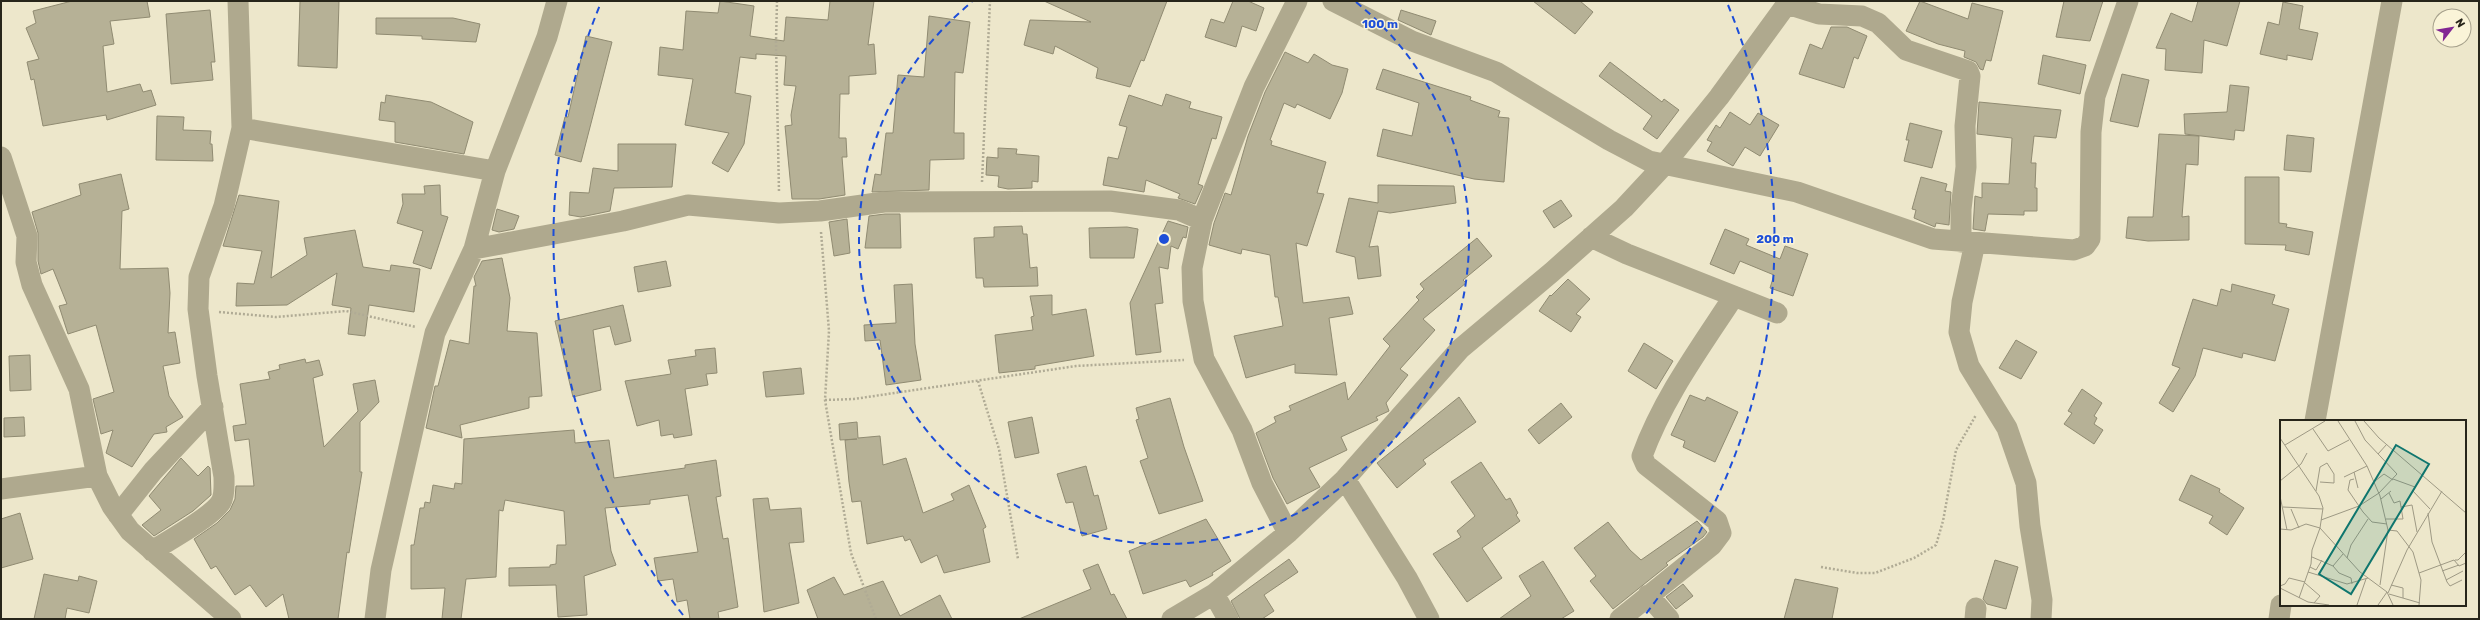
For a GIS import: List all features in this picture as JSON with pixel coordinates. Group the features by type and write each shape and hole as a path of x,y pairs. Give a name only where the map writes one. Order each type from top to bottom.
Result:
{"street":[{"path":"152,551 209,514 221,502 224,477 198,309 199,277 224,206 242,128 238,1"},
{"path":"375,619 381,570 435,334 474,250 496,171 547,37 557,1"},
{"path":"1288,533 1262,482 1242,430 1204,359 1193,301 1192,268 1202,220 1254,87 1297,1"},
{"path":"1333,1 1412,42 1496,72 1609,140 1649,161 1797,192 1933,239 1968,243 2074,250 2085,246 2090,239 2091,132 2095,96 2128,1"},
{"path":"2315,420 2392,1"},
{"path":"1172,619 1214,594 1288,533 1345,479 1460,350 1624,208 1664,165 1719,98 1788,2 1819,14 1862,16 1878,23 1906,50 1968,71 1970,76 1965,126 1966,167 1961,209 1968,243 1959,332 1969,366 2007,428 2026,483 2030,526 2042,600 2041,619"},
{"path":"242,128 496,171"},
{"path":"1,157 27,236 26,262 32,285 78,388 97,476 118,516 130,531 231,619"},
{"path":"474,250 623,221 688,205 779,213 820,211 884,202 1117,202 1179,210 1202,220"},
{"path":"1591,237 1627,254 1777,313"},
{"path":"1620,619 1712,545 1721,533 1717,521 1646,466 1642,456 1653,426 1674,389 1734,296"},
{"path":"118,516 153,471 213,407"},
{"path":"1,489 97,476"},
{"path":"1345,479 1407,578 1429,619"},
{"path":"1214,594 1228,619"},
{"path":"1648,596 1669,619"},
{"path":"2279,619 2281,606"}],"path":[{"path":"778,1 776,42 779,213"},
{"path":"982,202 984,112 990,1"},
{"path":"820,211 829,331 825,400 851,553 876,619"},
{"path":"198,309 276,317 346,311 396,321 435,334"},
{"path":"825,400 854,399 1076,366 1204,359"},
{"path":"978,381 999,448 1018,559"},
{"path":"1820,567 1857,574 1875,573 1914,558 1936,545 1943,521 1956,450 1973,419 1990,400"}],"building":[{"path":"72,1 147,1 150,17 110,21 114,44 103,46 107,92 140,84 143,92 151,90 156,105 107,120 106,115 43,126 34,79 31,80 27,62 39,59 26,28 36,23 33,11"},
{"path":"300,1 339,1 337,68 298,66"},
{"path":"720,1 754,6 750,36 784,41 786,17 828,20 830,1 874,1 868,45 874,44 876,74 849,76 849,94 840,94 839,138 846,138 847,157 842,157 845,195 819,199 792,199 785,126 792,125 791,115 796,86 784,85 786,56 756,54 756,59 740,57 735,93 751,96 744,144 728,172 712,163 729,133 685,125 693,79 658,75 660,47 683,50 686,11 718,13"},
{"path":"1044,1 1167,1 1144,61 1141,60 1130,87 1096,78 1098,68 1055,46 1053,54 1024,45 1030,20 1091,22"},
{"path":"1233,1 1248,1 1264,8 1256,31 1242,26 1236,47 1205,37 1211,19 1224,23"},
{"path":"1533,1 1580,1 1593,12 1575,34"},
{"path":"1920,1 1968,19 1972,3 2003,11 1991,61 1986,60 1983,70 1980,69 1976,62 1964,57 1965,51 1938,44 1906,31"},
{"path":"2064,1 2103,1 2090,41 2056,37"},
{"path":"2198,1 2240,1 2227,46 2204,40 2202,73 2165,70 2166,49 2156,48 2171,13 2192,22"},
{"path":"2283,2 2303,6 2299,29 2318,33 2312,60 2287,55 2287,60 2260,54 2268,22 2279,25"},
{"path":"210,10 215,62 211,62 213,80 171,84 166,14"},
{"path":"1401,10 1436,21 1431,35 1398,20"},
{"path":"929,16 970,22 963,73 955,72 954,133 964,133 964,159 930,160 929,190 872,192 875,174 881,175 886,133 893,133 898,75 924,77"},
{"path":"376,18 453,18 480,24 476,42 422,39 422,36 376,34"},
{"path":"1831,27 1847,27 1867,36 1858,59 1854,57 1844,88 1799,74 1810,44 1822,49"},
{"path":"586,36 612,42 581,162 555,155 565,117 568,117"},
{"path":"1285,52 1308,63 1314,54 1332,65 1348,69 1342,93 1330,119 1297,104 1295,108 1284,103 1270,140 1272,141 1271,145 1326,162 1317,193 1324,194 1307,246 1296,243 1303,303 1349,297 1353,314 1329,318 1337,375 1295,373 1295,364 1246,378 1234,336 1283,326 1278,297 1275,297 1270,255 1242,249 1241,254 1209,245 1214,223 1225,193 1231,195 1248,136 1265,92"},
{"path":"2043,55 2086,65 2080,94 2038,84"},
{"path":"1610,62 1662,102 1664,99 1679,110 1657,139 1643,129 1652,116 1599,76"},
{"path":"1383,69 1471,97 1470,100 1500,111 1498,117 1509,118 1504,182 1474,179 1377,156 1383,129 1412,136 1419,103 1376,89"},
{"path":"2122,74 2149,80 2138,127 2110,121"},
{"path":"2230,85 2249,87 2244,131 2235,130 2234,140 2185,134 2184,114 2227,112"},
{"path":"1166,94 1191,102 1189,108 1222,117 1216,139 1212,138 1198,184 1203,186 1195,204 1178,198 1180,194 1146,180 1144,192 1103,185 1108,157 1118,159 1127,127 1119,125 1129,95 1162,106"},
{"path":"386,95 431,102 473,122 464,154 395,142 395,122 379,120 381,102 385,103"},
{"path":"1979,102 2061,110 2056,138 2034,136 2031,163 2036,163 2035,188 2037,188 2037,211 2024,211 2024,215 1988,214 1985,231 1973,229 1975,196 1982,198 1982,183 2009,184 2012,138 1977,134"},
{"path":"1730,112 1750,125 1758,113 1779,125 1760,156 1745,147 1733,166 1707,151 1712,142 1707,140 1716,125 1720,128"},
{"path":"157,116 184,117 183,130 211,131 210,144 212,144 213,161 156,160"},
{"path":"1910,123 1942,131 1932,168 1904,161 1909,140 1906,140"},
{"path":"2159,134 2199,136 2198,165 2186,164 2182,217 2189,216 2189,240 2148,241 2126,238 2128,217 2153,217"},
{"path":"2287,135 2314,138 2311,172 2284,170"},
{"path":"618,144 676,144 672,187 614,188 610,211 581,217 569,215 570,192 589,193 593,168 618,171"},
{"path":"998,148 1017,149 1016,154 1039,156 1038,182 1032,181 1032,188 1008,189 998,187 999,176 986,175 987,157 998,158"},
{"path":"121,174 129,209 122,211 120,269 168,268 170,293 168,333 175,332 180,363 163,366 169,396 183,417 166,427 167,432 154,434 132,467 106,453 113,430 101,434 93,399 114,392 96,325 68,334 59,306 67,304 53,269 41,274 38,261 38,233 32,212 81,195 79,184"},
{"path":"1921,177 1947,184 1945,191 1951,192 1949,225 1936,223 1935,227 1914,218 1916,210 1912,209"},
{"path":"2245,177 2279,177 2279,223 2287,224 2286,227 2313,232 2309,255 2285,250 2286,245 2245,244"},
{"path":"440,185 441,215 448,217 431,269 413,263 423,231 397,223 403,204 402,194 425,194 424,186"},
{"path":"1378,185 1454,186 1456,203 1390,213 1378,211 1369,247 1378,246 1381,276 1358,279 1355,257 1336,252 1349,198 1378,203"},
{"path":"239,195 279,201 271,278 307,255 304,238 355,230 363,267 390,271 391,265 420,269 414,312 369,305 365,336 348,334 351,308 332,305 337,273 287,305 236,306 237,283 254,284 262,251 223,246"},
{"path":"1561,200 1572,216 1554,228 1543,211"},
{"path":"497,209 519,216 514,229 499,232 492,230"},
{"path":"900,214 901,248 865,248 869,216"},
{"path":"847,219 850,253 834,256 829,222"},
{"path":"1168,221 1188,227 1186,238 1183,237 1178,249 1171,246 1168,269 1159,267 1163,303 1155,304 1161,352 1136,355 1130,303"},
{"path":"1022,226 1023,234 1027,234 1030,268 1037,267 1038,286 984,287 983,278 976,278 974,238 994,237 994,227"},
{"path":"1127,227 1138,229 1134,258 1090,258 1089,228"},
{"path":"1725,229 1749,239 1746,245 1780,259 1785,246 1808,254 1793,296 1770,288 1774,275 1740,261 1734,274 1710,264"},
{"path":"1477,238 1492,256 1463,280 1466,283 1423,319 1435,330 1400,369 1408,375 1386,403 1389,411 1376,417 1378,420 1341,437 1347,450 1309,468 1320,487 1287,504 1273,478 1256,433 1276,422 1274,417 1291,410 1289,406 1345,382 1348,400 1390,346 1383,339 1419,300 1416,297 1424,289 1420,284"},
{"path":"502,258 510,298 507,331 537,333 542,396 529,397 529,408 460,425 462,438 426,428 435,386 438,386 450,340 469,344 474,286 476,286 474,277 482,261"},
{"path":"666,261 671,286 638,292 634,267"},
{"path":"1568,279 1590,299 1576,314 1581,317 1571,332 1539,311 1550,295 1551,296"},
{"path":"912,284 915,344 921,380 886,385 880,340 865,341 864,325 896,323 894,285"},
{"path":"2232,284 2275,295 2272,304 2289,309 2275,361 2243,353 2242,358 2203,348 2195,376 2173,412 2159,403 2180,368 2172,365 2193,299 2217,306 2221,289 2231,292"},
{"path":"1052,295 1052,315 1086,309 1094,356 1035,366 1035,369 999,373 995,335 1033,330 1031,317 1034,316 1030,296"},
{"path":"623,305 631,341 615,345 610,326 593,330 601,390 573,397 555,321"},
{"path":"2016,340 2037,352 2021,379 1999,368"},
{"path":"1644,343 1673,361 1656,389 1628,371"},
{"path":"715,348 717,373 706,374 708,385 685,389 692,435 674,438 673,434 661,436 659,420 637,426 625,381 671,374 668,360 696,356 695,350"},
{"path":"30,355 31,390 10,391 9,356"},
{"path":"305,359 306,363 319,360 323,375 313,378 324,447 358,411 353,384 375,380 379,402 360,422 360,472 362,472 349,553 347,552 338,619 289,619 283,594 266,607 250,585 235,595 216,566 211,569 194,539 217,523 230,510 235,499 236,486 254,486 249,439 235,441 233,426 246,424 240,384 270,379 268,372 280,369 279,365"},
{"path":"801,368 804,394 766,397 763,372"},
{"path":"2082,389 2102,403 2094,416 2097,418 2094,424 2103,430 2094,444 2064,424 2072,413 2068,411"},
{"path":"1690,395 1705,401 1707,397 1738,412 1715,462 1683,447 1685,441 1671,435"},
{"path":"1459,397 1476,422 1423,460 1426,464 1397,488 1377,463"},
{"path":"1170,398 1184,447 1203,501 1159,514 1140,461 1148,458 1136,420 1139,419 1136,408"},
{"path":"1561,403 1572,417 1539,444 1528,430"},
{"path":"24,417 25,436 4,437 4,418"},
{"path":"1032,417 1039,453 1015,458 1008,422"},
{"path":"857,422 858,438 880,436 883,465 906,458 923,513 954,500 951,494 969,485 986,527 983,529 990,562 944,573 937,555 921,563 910,539 905,541 903,536 867,544 861,501 852,502 845,440 857,439 840,440 839,424"},
{"path":"574,430 575,443 609,440 614,478 685,468 685,465 716,460 721,496 716,497 723,539 728,538 738,607 718,612 719,619 690,619 687,600 677,602 673,579 658,581 654,558 698,552 688,495 650,500 650,504 605,508 611,551 616,565 584,576 587,615 558,617 556,585 509,586 509,568 550,567 550,565 556,564 557,545 566,545 564,511 505,500 503,511 499,510 496,577 466,579 461,619 442,619 445,588 411,589 411,545 414,545 420,508 424,508 425,502 430,503 433,485 454,489 455,483 462,484 464,439"},
{"path":"181,458 198,476 208,466 210,468 211,495 193,511 154,536 142,525 161,510 149,496"},
{"path":"1481,462 1506,500 1510,498 1518,513 1516,515 1520,521 1482,548 1502,578 1467,602 1433,554 1461,537 1457,531 1475,516 1451,482"},
{"path":"1086,466 1094,496 1098,495 1107,529 1082,536 1073,502 1066,503 1057,474"},
{"path":"2191,475 2220,489 2219,492 2244,508 2227,535 2209,523 2213,516 2179,500"},
{"path":"768,498 770,510 801,508 804,542 789,543 799,603 764,612 753,499"},
{"path":"20,513 33,559 1,568 1,519"},
{"path":"1206,519 1231,561 1212,573 1213,575 1190,587 1186,580 1143,594 1129,551"},
{"path":"1697,521 1707,532 1703,537 1666,563 1668,565 1613,609 1590,581 1596,576 1574,548 1608,522 1630,550 1641,560"},
{"path":"1289,559 1298,572 1264,595 1274,611 1262,619 1240,619 1231,601"},
{"path":"1995,560 2018,567 2006,609 1987,604 1983,599"},
{"path":"1543,561 1574,611 1561,619 1499,619 1531,596 1519,576"},
{"path":"1098,564 1111,595 1114,594 1127,619 1019,619 1091,589 1083,570"},
{"path":"44,574 78,581 79,576 97,581 89,613 67,608 65,619 34,619"},
{"path":"834,577 844,595 883,581 900,616 940,595 952,619 818,619 807,590"},
{"path":"1795,579 1838,588 1832,619 1784,619"},
{"path":"1683,584 1693,596 1676,609 1666,597"}]}
